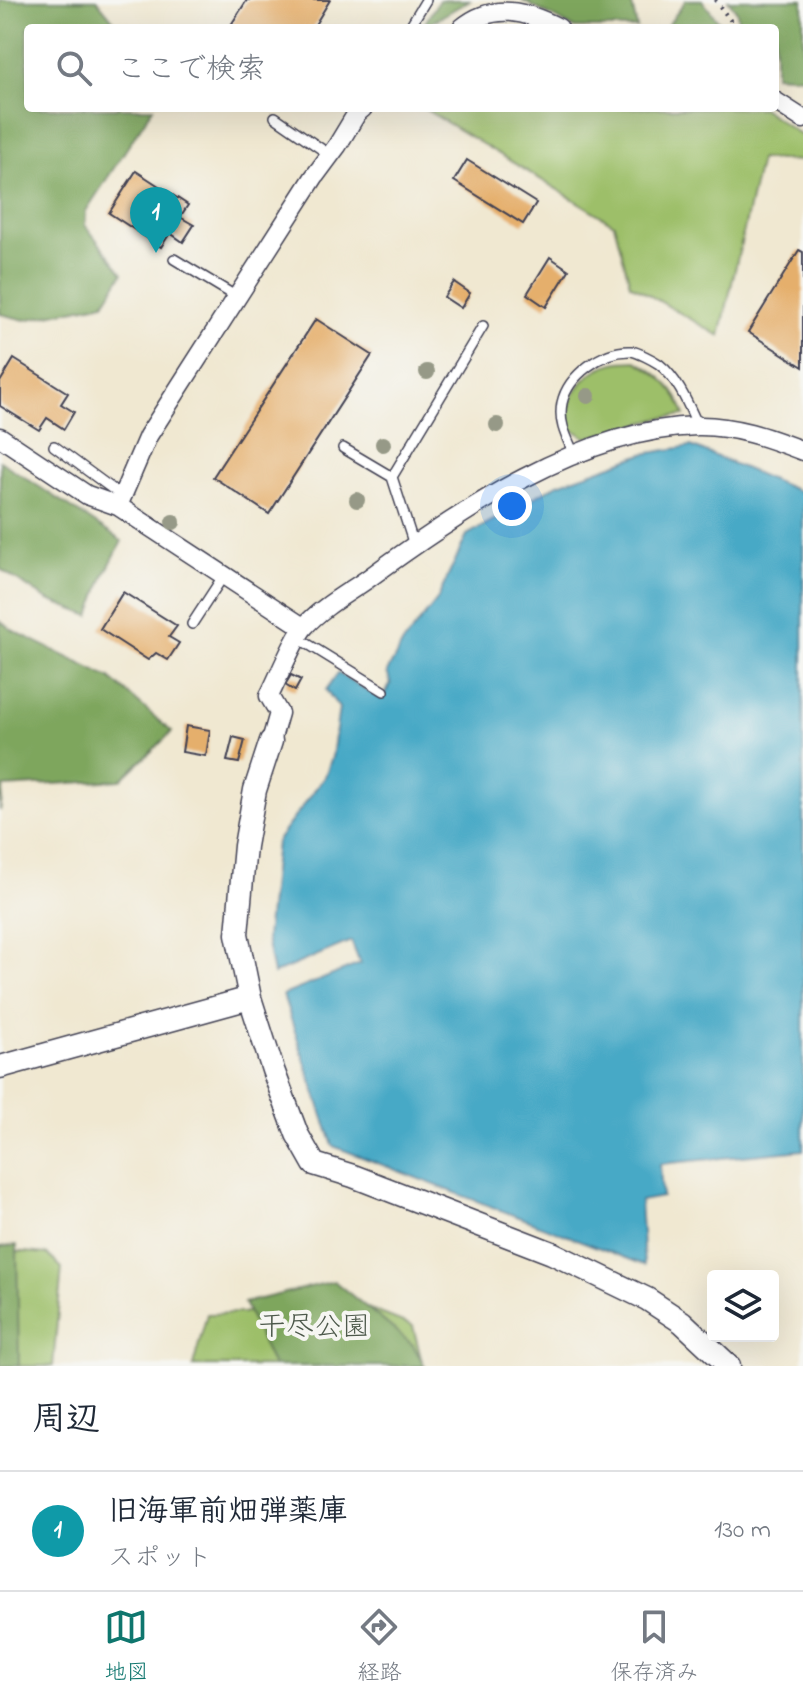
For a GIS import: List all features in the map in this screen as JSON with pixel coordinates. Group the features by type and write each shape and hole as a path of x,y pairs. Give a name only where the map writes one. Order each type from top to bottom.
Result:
{"street":[{"path":"467,24 505,10 536,15 552,24"},
{"path":"779,104 803,119"},
{"path":"120,501 148,436 359,112"},
{"path":"729,1366 682,1322 647,1299 552,1253 353,1176 314,1164 297,1134 250,998 237,934 245,846 255,790 279,713 269,696 301,632 414,545 491,495 575,456 634,435 698,426 756,434 800,445"},
{"path":"0,437 87,495 120,501 301,632"},
{"path":"0,1067 250,998"}],"lane":[{"path":"411,24 426,0"},
{"path":"275,117 330,155"},
{"path":"174,259 237,297"},
{"path":"392,477 483,326"},
{"path":"575,456 561,424 562,401 576,376 606,356 633,351 659,364 681,390 698,426"},
{"path":"54,446 120,501"},
{"path":"343,448 392,477 414,545"},
{"path":"192,624 224,575"},
{"path":"301,632 384,691"}],"path":[{"path":"715,0 730,24"}],"green space":[{"path":"0,0 97,0 117,24 24,24 24,112 150,112 86,211 85,225 123,273 104,303 25,320 0,314"},
{"path":"439,0 470,0 429,24 424,24"},
{"path":"521,0 631,0 636,24 566,24"},
{"path":"686,0 702,0 720,23 720,24 669,24"},
{"path":"728,0 803,0 803,77 779,75 779,24 738,24 737,12"},
{"path":"430,112 768,112 803,137 803,161 760,159 720,336 630,284 614,224"},
{"path":"636,361 653,371 666,384 685,415 661,418 587,438 570,428 569,408 584,380 611,364"},
{"path":"0,461 122,541 104,576 90,616 48,600 0,569"},
{"path":"0,621 12,630 110,678 172,732 121,780 4,787 0,811"},
{"path":"17,1245 19,1366 0,1366 0,1247"},
{"path":"0,1250 47,1254 62,1268 53,1366 0,1366"},
{"name":"干尽公園","path":"334,1281 413,1345 425,1366 273,1366 244,1303"},
{"name":"干尽公園","path":"314,1287 413,1326 423,1366 193,1366 207,1314 243,1313"}],"water":[{"path":"691,446 803,493 803,1150 660,1164 662,1197 640,1201 644,1265 333,1146 283,995 360,964 351,941 273,974 266,938 276,842 325,776 332,757 339,708 326,690 338,673 381,699 391,684 387,672 403,643 437,600 467,535 558,484 643,454"}],"building":[{"path":"247,0 330,0 315,24 232,24"},
{"path":"467,160 536,203 523,224 454,181"},
{"path":"136,171 188,205 180,217 194,225 183,242 170,233 161,247 109,213"},
{"path":"799,250 803,252 803,367 748,332"},
{"path":"550,257 569,270 546,307 527,294"},
{"path":"454,282 470,293 461,308 444,297"},
{"path":"316,319 372,355 269,514 213,477"},
{"path":"14,359 68,393 61,404 74,412 64,429 47,418 39,430 0,406 0,382"},
{"path":"123,592 177,626 169,637 179,643 168,660 156,653 148,660 100,629"},
{"path":"291,675 301,680 295,691 285,685"},
{"path":"186,726 210,730 206,756 182,752"},
{"path":"233,737 245,740 239,763 227,761"}],"place":[{"name":"旧海軍前畑弾薬庫","path":"156,253"}]}
